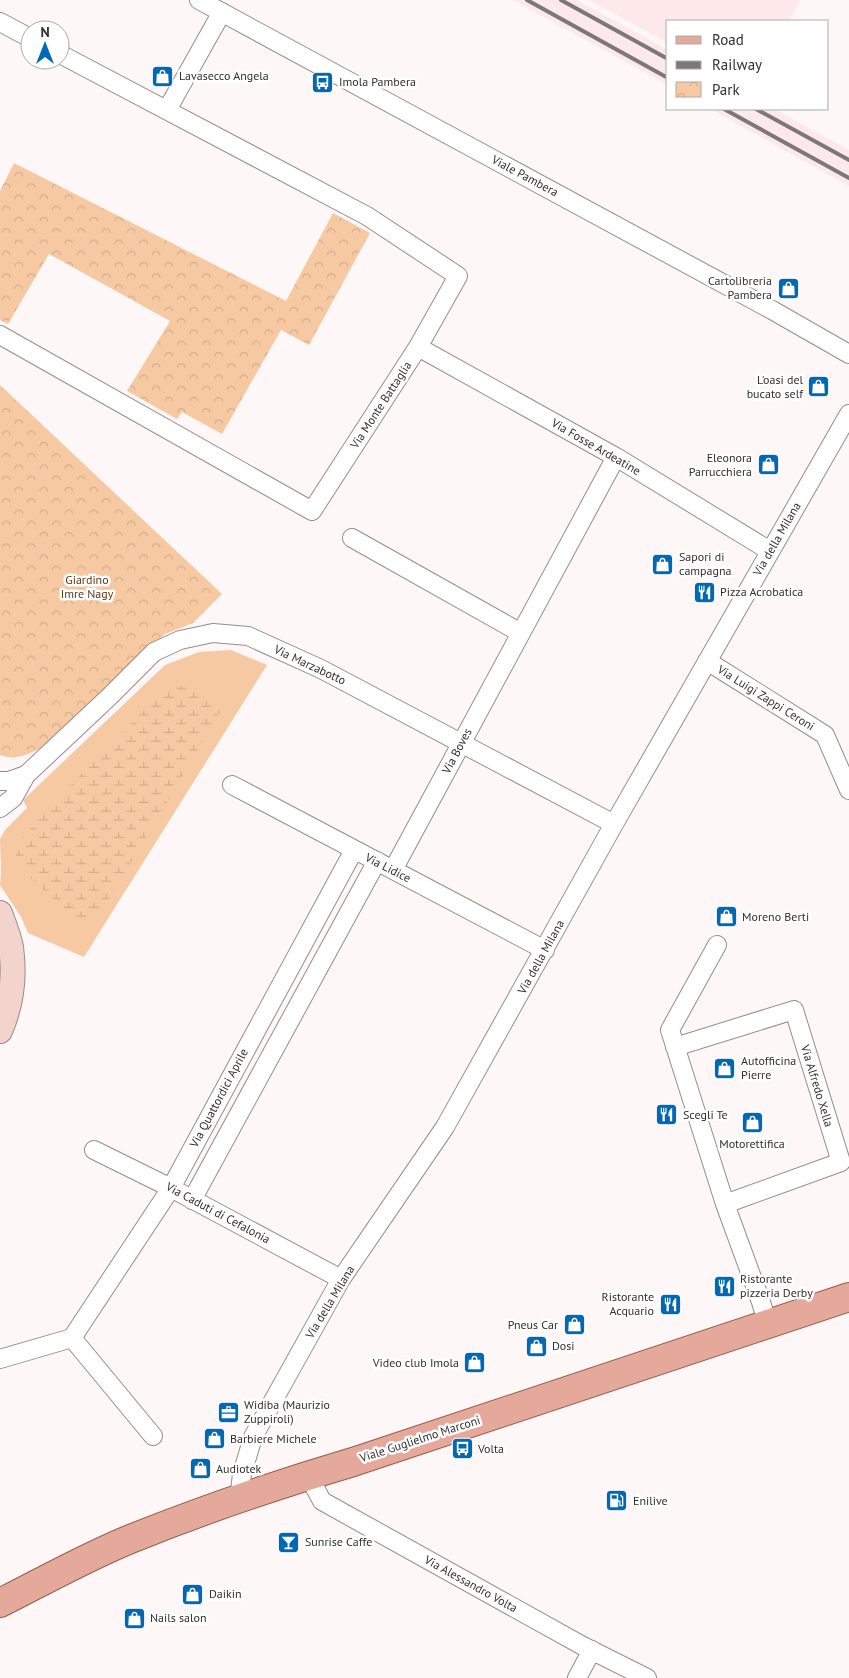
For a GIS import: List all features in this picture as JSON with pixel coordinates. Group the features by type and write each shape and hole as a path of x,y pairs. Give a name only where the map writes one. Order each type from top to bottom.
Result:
{"main road":[{"name":"Viale Guglielmo Marconi","path":"0,1604 132,1538 239,1499 849,1297"}],"street":[{"name":"Viale Pambera","path":"199,0 772,310 849,354"},
{"path":"167,110 222,12"},
{"path":"0,22 20,33"},
{"name":"Via Monte Battaglia","path":"0,335 312,511 418,347 458,276 367,216 70,59"},
{"name":"Via Fosse Ardeatine","path":"418,347 616,457 770,551"},
{"name":"Via della Milana","path":"239,1499 242,1474 253,1437 341,1279 445,1127 614,824 849,414"},
{"name":"Via Boves","path":"393,870 616,457"},
{"path":"352,538 521,633"},
{"name":"Via Marzabotto","path":"0,808 13,798 26,775 109,698 154,652 180,640 213,633 248,636 329,673 395,706 461,744 614,824"},
{"name":"Via Luigi Zappi Ceroni","path":"707,661 825,735 849,790"},
{"name":"Via Marzabotto","path":"0,781 9,781 26,775"},
{"name":"Via Lidice","path":"232,785 545,950"},
{"name":"Via Quattordici Aprile","path":"72,1338 171,1188 354,850"},
{"name":"Via Quattordici Aprile","path":"192,1200 377,861"},
{"path":"0,913 11,946 13,980 8,1011 0,1031"},
{"path":"717,945 670,1030 725,1204 768,1325"},
{"name":"Via Alfredo Xella","path":"675,1047 794,1010 841,1162 725,1204"},
{"name":"Via Caduti di Cefalonia","path":"94,1150 171,1188 341,1279"},
{"path":"0,1360 72,1338 153,1436"},
{"name":"Via Alessandro Volta","path":"308,1475 322,1501 592,1650 647,1678"},
{"path":"577,1678 592,1650"}],"shaded area":[{"path":"513,0 577,0 666,49 666,84"},
{"path":"589,0 801,0 789,20 666,20 666,42"},
{"path":"713,110 776,110 849,150 849,186"}],"green space":[{"path":"14,163 286,301 333,213 370,233 309,345 281,330 222,434 182,412 177,419 127,391 170,321 49,254 8,324 0,320 0,191"},
{"name":"Giardino Imre Nagy","path":"0,385 222,594 193,623 165,634 47,745 18,757 0,755"},
{"path":"231,650 267,665 84,957 28,933 21,917 0,885 0,839 5,830 27,808 23,800 165,665 199,652"},
{"path":"183,686 203,693 223,707 97,920 72,917 15,863 17,845 46,810 166,688"}],"railway":[{"path":"527,0 666,77"},
{"path":"561,0 666,58"},
{"path":"726,110 849,178"},
{"path":"758,110 849,160"}],"place":[{"name":"Lavasecco Angela","path":"163,76"},
{"name":"Imola Pambera","path":"323,82"},
{"name":"Cartolibreria Pambera","path":"788,288"},
{"name":"L'oasi del bucato self","path":"819,387"},
{"name":"Eleonora Parrucchiera","path":"768,465"},
{"name":"Sapori di campagna","path":"663,564"},
{"name":"Pizza Acrobatica","path":"704,592"},
{"name":"Moreno Berti","path":"726,917"},
{"name":"Autofficina Pierre","path":"725,1068"},
{"name":"Scegli Te","path":"667,1115"},
{"name":"Motorettifica","path":"752,1123"},
{"name":"Ristorante pizzeria Derby","path":"724,1286"},
{"name":"Ristorante Acquario","path":"670,1304"},
{"name":"Pneus Car","path":"574,1325"},
{"name":"Dosi","path":"536,1346"},
{"name":"Video club Imola","path":"475,1363"},
{"name":"Widiba (Maurizio Zuppiroli)","path":"228,1412"},
{"name":"Barbiere Michele","path":"214,1439"},
{"name":"Volta","path":"462,1449"},
{"name":"Audiotek","path":"200,1469"},
{"name":"Enilive","path":"617,1501"},
{"name":"Sunrise Caffe","path":"289,1542"},
{"name":"Daikin","path":"193,1594"},
{"name":"Nails salon","path":"134,1618"}]}
